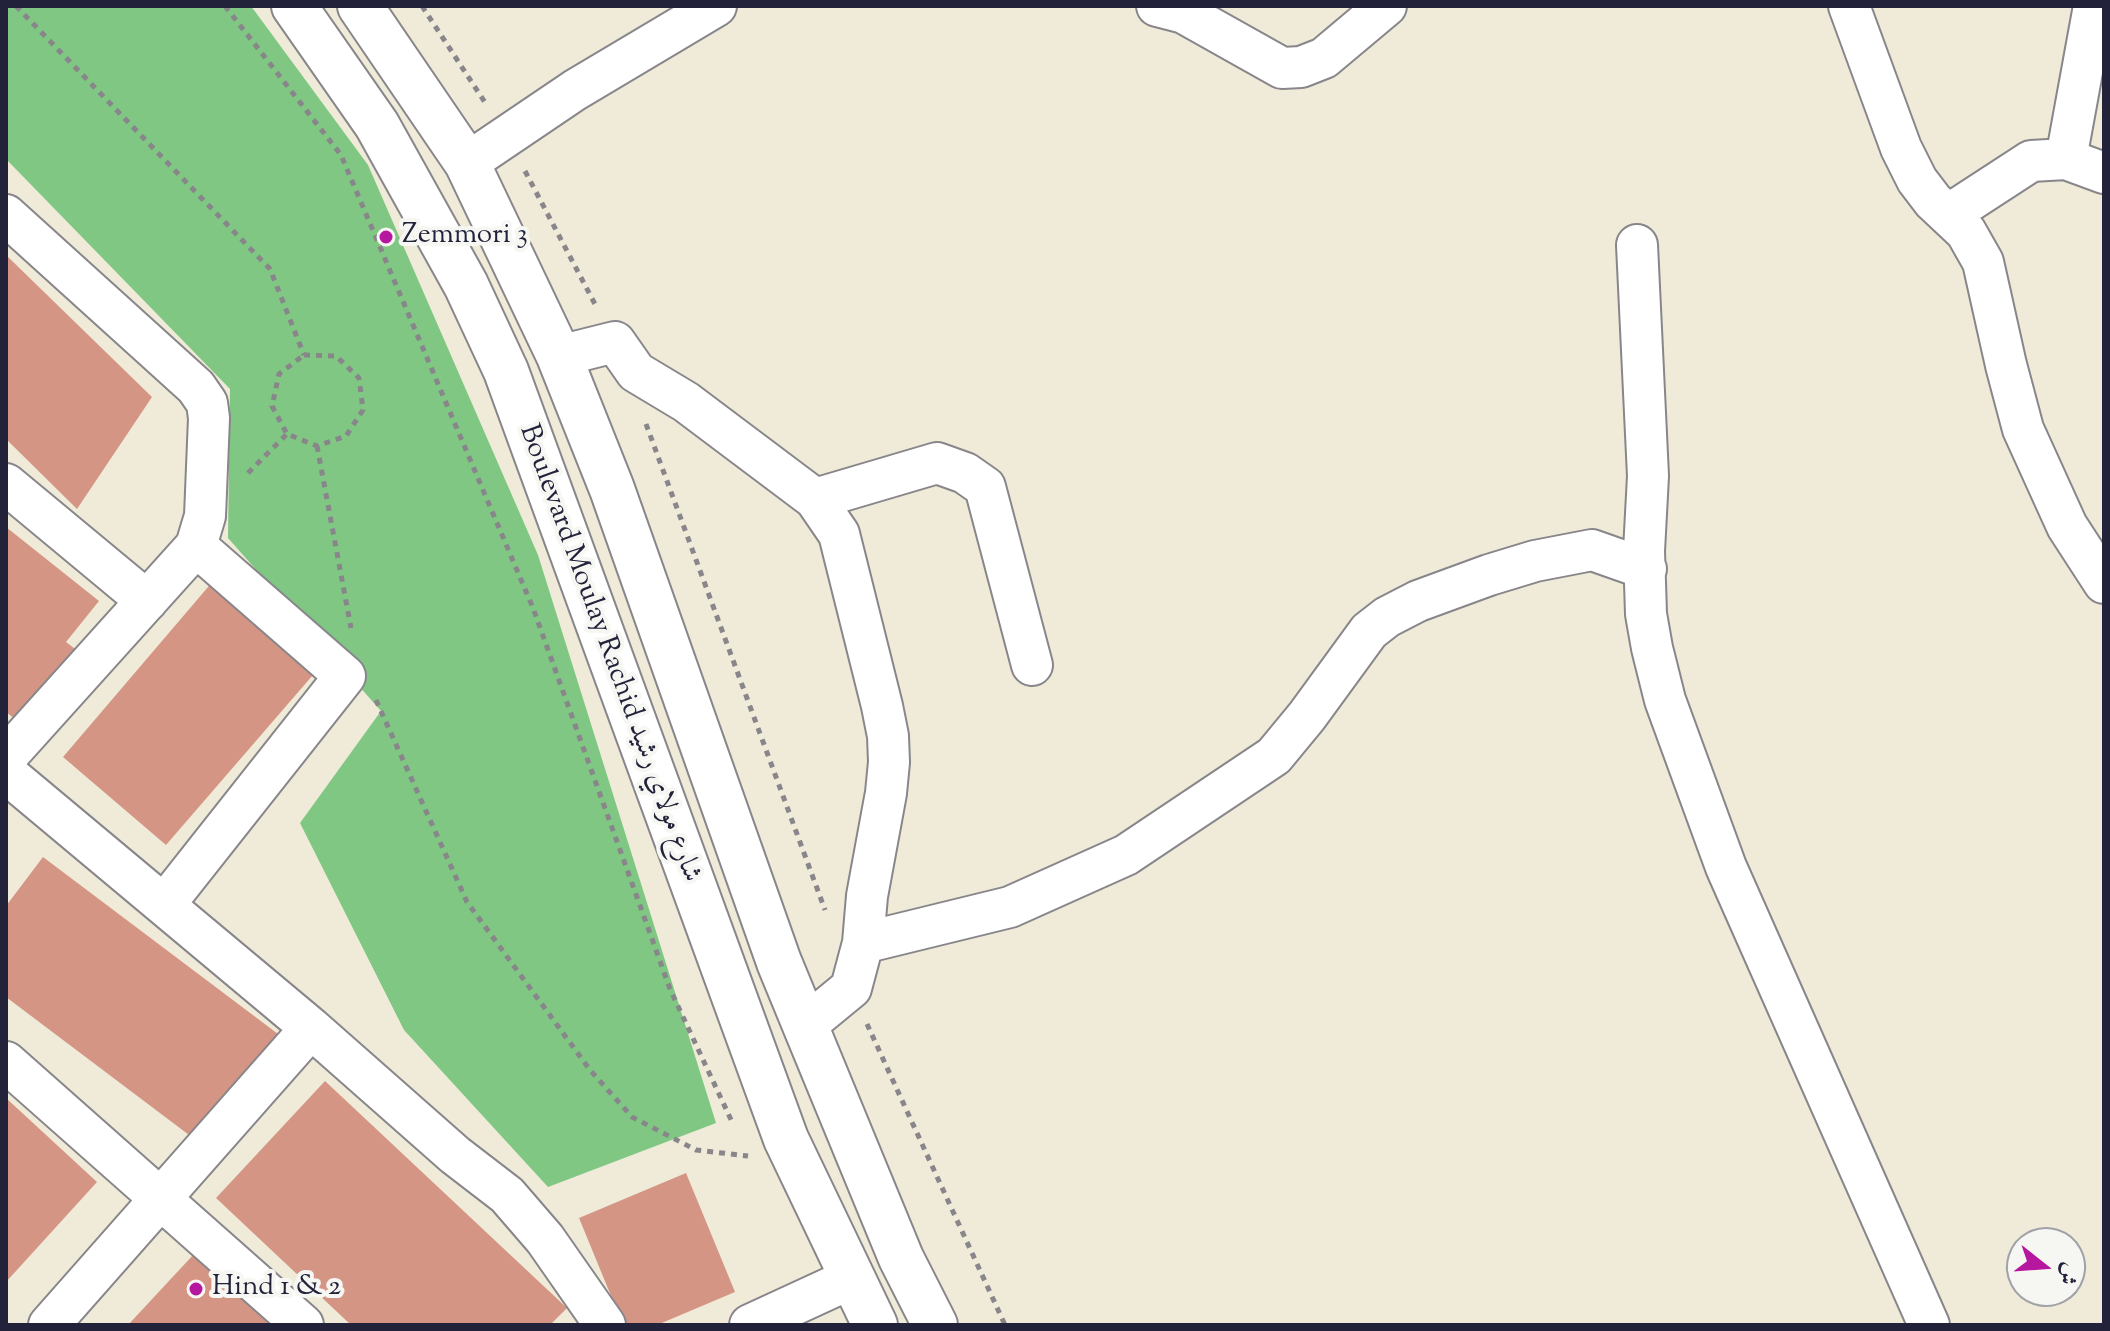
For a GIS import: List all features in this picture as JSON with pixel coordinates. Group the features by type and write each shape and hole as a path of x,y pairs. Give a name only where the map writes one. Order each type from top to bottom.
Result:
{"main road":[{"name":"Boulevard Moulay Rachid شارع مولاي رشيد","path":"294,6 385,138 466,285 506,371 780,1124 875,1325"},
{"name":"Boulevard Moulay Rachid شارع مولاي رشيد","path":"371,10 467,163 559,356 612,489 779,962 901,1258 935,1325"}],"street":[{"path":"467,163 575,90 716,6"},
{"path":"1157,6 1184,13 1282,68 1301,67 1324,58 1386,6"},
{"path":"1849,6 1901,148 1917,180 1966,232 1983,262 2023,429 2067,526 2104,583"},
{"path":"2066,159 2094,6"},
{"path":"1948,215 2031,161 2066,159 2104,173"},
{"path":"6,215 196,387 207,403 209,418 205,516 196,546 6,757"},
{"path":"1637,245 1648,476 1646,614 1665,700 1726,867 1929,1325"},
{"path":"559,356 615,342 636,372 686,402 815,499 839,534 888,736 886,793 867,896 863,943 851,988 806,1025"},
{"path":"815,499 937,463 965,473 985,487 1032,665"},
{"path":"6,484 147,601"},
{"path":"164,905 351,668 196,546"},
{"path":"863,943 1010,907 1126,855 1274,756 1369,631 1387,617 1418,601 1535,561 1592,550 1646,569"},
{"path":"6,773 311,1028 455,1155 507,1195 545,1239 605,1325"},
{"path":"49,1325 311,1028"},
{"path":"6,1062 303,1325"},
{"path":"750,1325 852,1278"}],"path":[{"path":"16,6 270,269 304,355"},
{"path":"225,6 341,155 533,608 670,989 735,1128"},
{"path":"422,6 507,136 615,342"},
{"path":"304,355 336,356 359,378 363,410 346,436 317,446 287,434 272,406 279,374 304,355"},
{"path":"642,415 826,913"},
{"path":"317,446 351,668 467,902 590,1070 632,1117 696,1150 748,1156 742,1142"},
{"path":"851,988 1005,1325"}],"green space":[{"path":"6,6 251,6 368,165 538,555 716,1123 548,1187 404,1030 300,823 381,711 228,538 230,389 6,159"}],"building":[{"path":"6,255 152,397 77,509 6,439"},
{"path":"6,527 99,601 66,642 83,655 25,727 6,712"},
{"path":"214,580 319,668 166,845 63,757"},
{"path":"43,857 282,1037 201,1144 6,997 6,906"},
{"path":"325,1081 567,1308 550,1325 351,1325 216,1198"},
{"path":"6,1098 97,1182 6,1282"},
{"path":"686,1173 735,1292 657,1325 623,1325 579,1218"},
{"name":"Hind 1 & 2","path":"194,1254 270,1325 128,1325"}],"place":[{"name":"Zemmori 3","path":"386,237"},
{"name":"Hind 1 & 2","path":"196,1289"}]}
